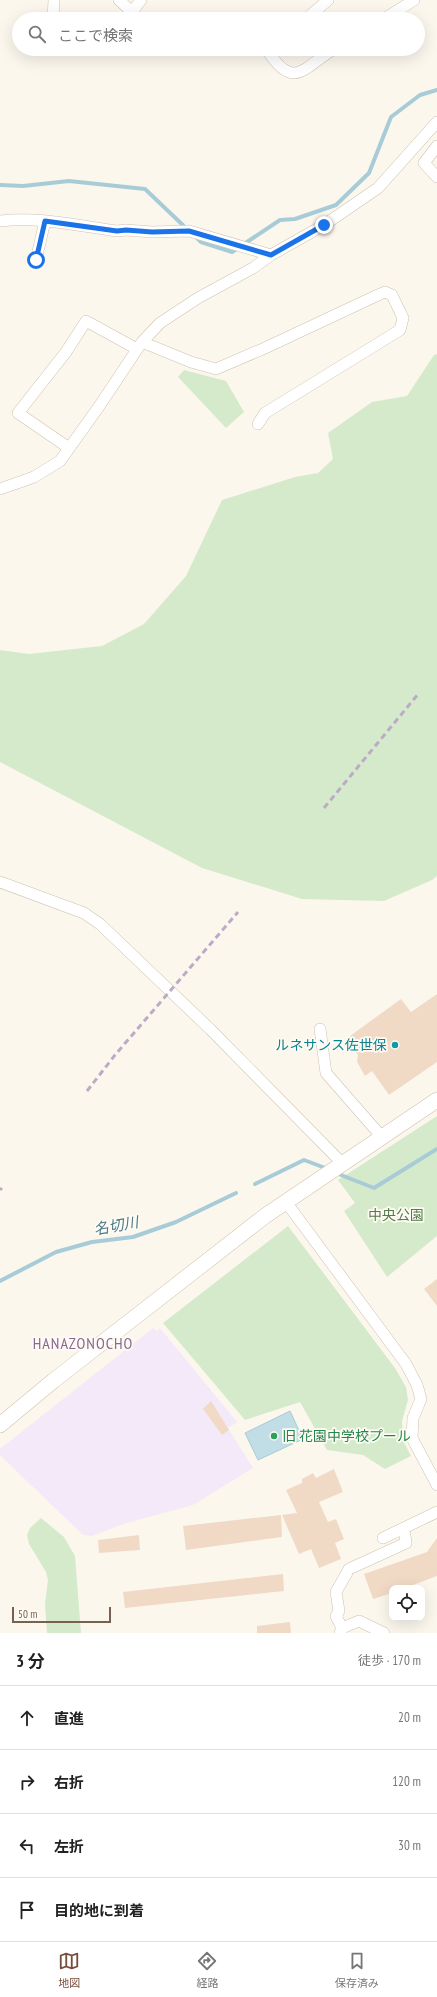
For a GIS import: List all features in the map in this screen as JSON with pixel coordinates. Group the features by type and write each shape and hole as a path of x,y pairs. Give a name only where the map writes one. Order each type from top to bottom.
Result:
{"street":[{"path":"53,12 54,0"},
{"path":"119,0 132,12 141,0"},
{"path":"314,12 328,0"},
{"path":"395,12 414,0"},
{"path":"271,56 285,72 300,73 324,56"},
{"path":"0,489 34,477 60,461 140,345 160,323 198,298 253,268 271,255 324,225 378,188 437,122"},
{"path":"437,146 424,163 437,177"},
{"path":"0,222 12,220 45,221 117,231 189,231 271,255"},
{"path":"36,260 45,221"},
{"path":"69,448 18,413 66,352 86,322 140,345 216,369 229,365 385,292 392,295 403,318 400,330 265,413 258,424"},
{"path":"0,882 84,914 100,924 211,1030 340,1164"},
{"path":"320,1029 326,1073 381,1136"},
{"path":"0,1425 53,1381 286,1202 381,1136 437,1100"},
{"path":"286,1202 397,1351 417,1385 421,1399 413,1418 412,1438 437,1484"},
{"path":"383,1538 437,1512"},
{"path":"384,1633 359,1621 341,1630 336,1616 339,1611 336,1592 349,1569 406,1543 404,1528"}],"shaded area":[{"path":"153,1328 157,1331 160,1328 237,1422 228,1428 253,1468 193,1505 123,1524 92,1536 83,1535 0,1455 0,1449"}],"green space":[{"path":"437,354 437,876 432,880 384,901 302,899 202,868 0,762 0,650 29,654 102,646 144,624 186,576 222,500 295,477 318,473 333,459 328,433 372,402 407,396 434,355"},
{"path":"184,370 226,381 244,412 226,428 178,377"},
{"name":"中央公園","path":"437,1116 437,1236 387,1277 344,1211 355,1203 338,1180"},
{"path":"288,1226 395,1368 406,1387 408,1400 402,1421 403,1440 411,1456 385,1469 363,1455 327,1450 300,1402 245,1420 163,1323"},
{"path":"41,1518 64,1537 75,1556 81,1633 47,1633 45,1604 48,1580 46,1572 29,1544 27,1535 30,1528"}],"water":[{"name":"旧 花園中学校プール","path":"290,1411 303,1439 258,1460 245,1433"}],"building":[{"name":"ルネサンス佐世保","path":"437,994 437,1062 389,1095 372,1071 365,1076 357,1062 358,1055 352,1047 355,1044 350,1036 401,999 411,1012"},
{"path":"437,1279 437,1306 424,1289"},
{"path":"211,1401 229,1430 222,1435 203,1409"},
{"path":"334,1469 343,1492 319,1502 328,1522 336,1519 344,1539 335,1543 341,1559 319,1568 311,1549 299,1554 282,1515 297,1513 286,1490 302,1483 302,1479 313,1473 316,1478"},
{"path":"281,1515 282,1537 186,1550 183,1526"},
{"path":"139,1535 140,1550 99,1553 98,1540"},
{"path":"437,1538 437,1576 413,1585 389,1585 389,1594 373,1599 364,1574 427,1552"},
{"path":"283,1574 284,1591 125,1608 123,1592"},
{"path":"290,1622 291,1633 257,1633 257,1626"}],"waterway":[{"path":"195,236 201,242 232,252 280,220 295,219 336,205 369,173 391,117 420,95 437,90"},
{"path":"0,185 23,186 69,181 145,189 187,229"},
{"name":"名切川","path":"336,1173 374,1188 437,1149"},
{"name":"名切川","path":"255,1184 304,1160 328,1169"},
{"name":"名切川","path":"0,1281 56,1252 92,1242 133,1237 176,1222 236,1193"}],"railway":[{"path":"324,808 419,693"},
{"path":"87,1091 115,1055 238,912"}],"place":[{"name":"ルネサンス佐世保","path":"395,1045"},
{"name":"旧 花園中学校プール","path":"274,1436"}],"district":[{"name":"HANAZONOCHO","path":"83,1343"}],"route":[{"path":"36,260 45,221 117,231 189,231 271,255 324,225"}]}
